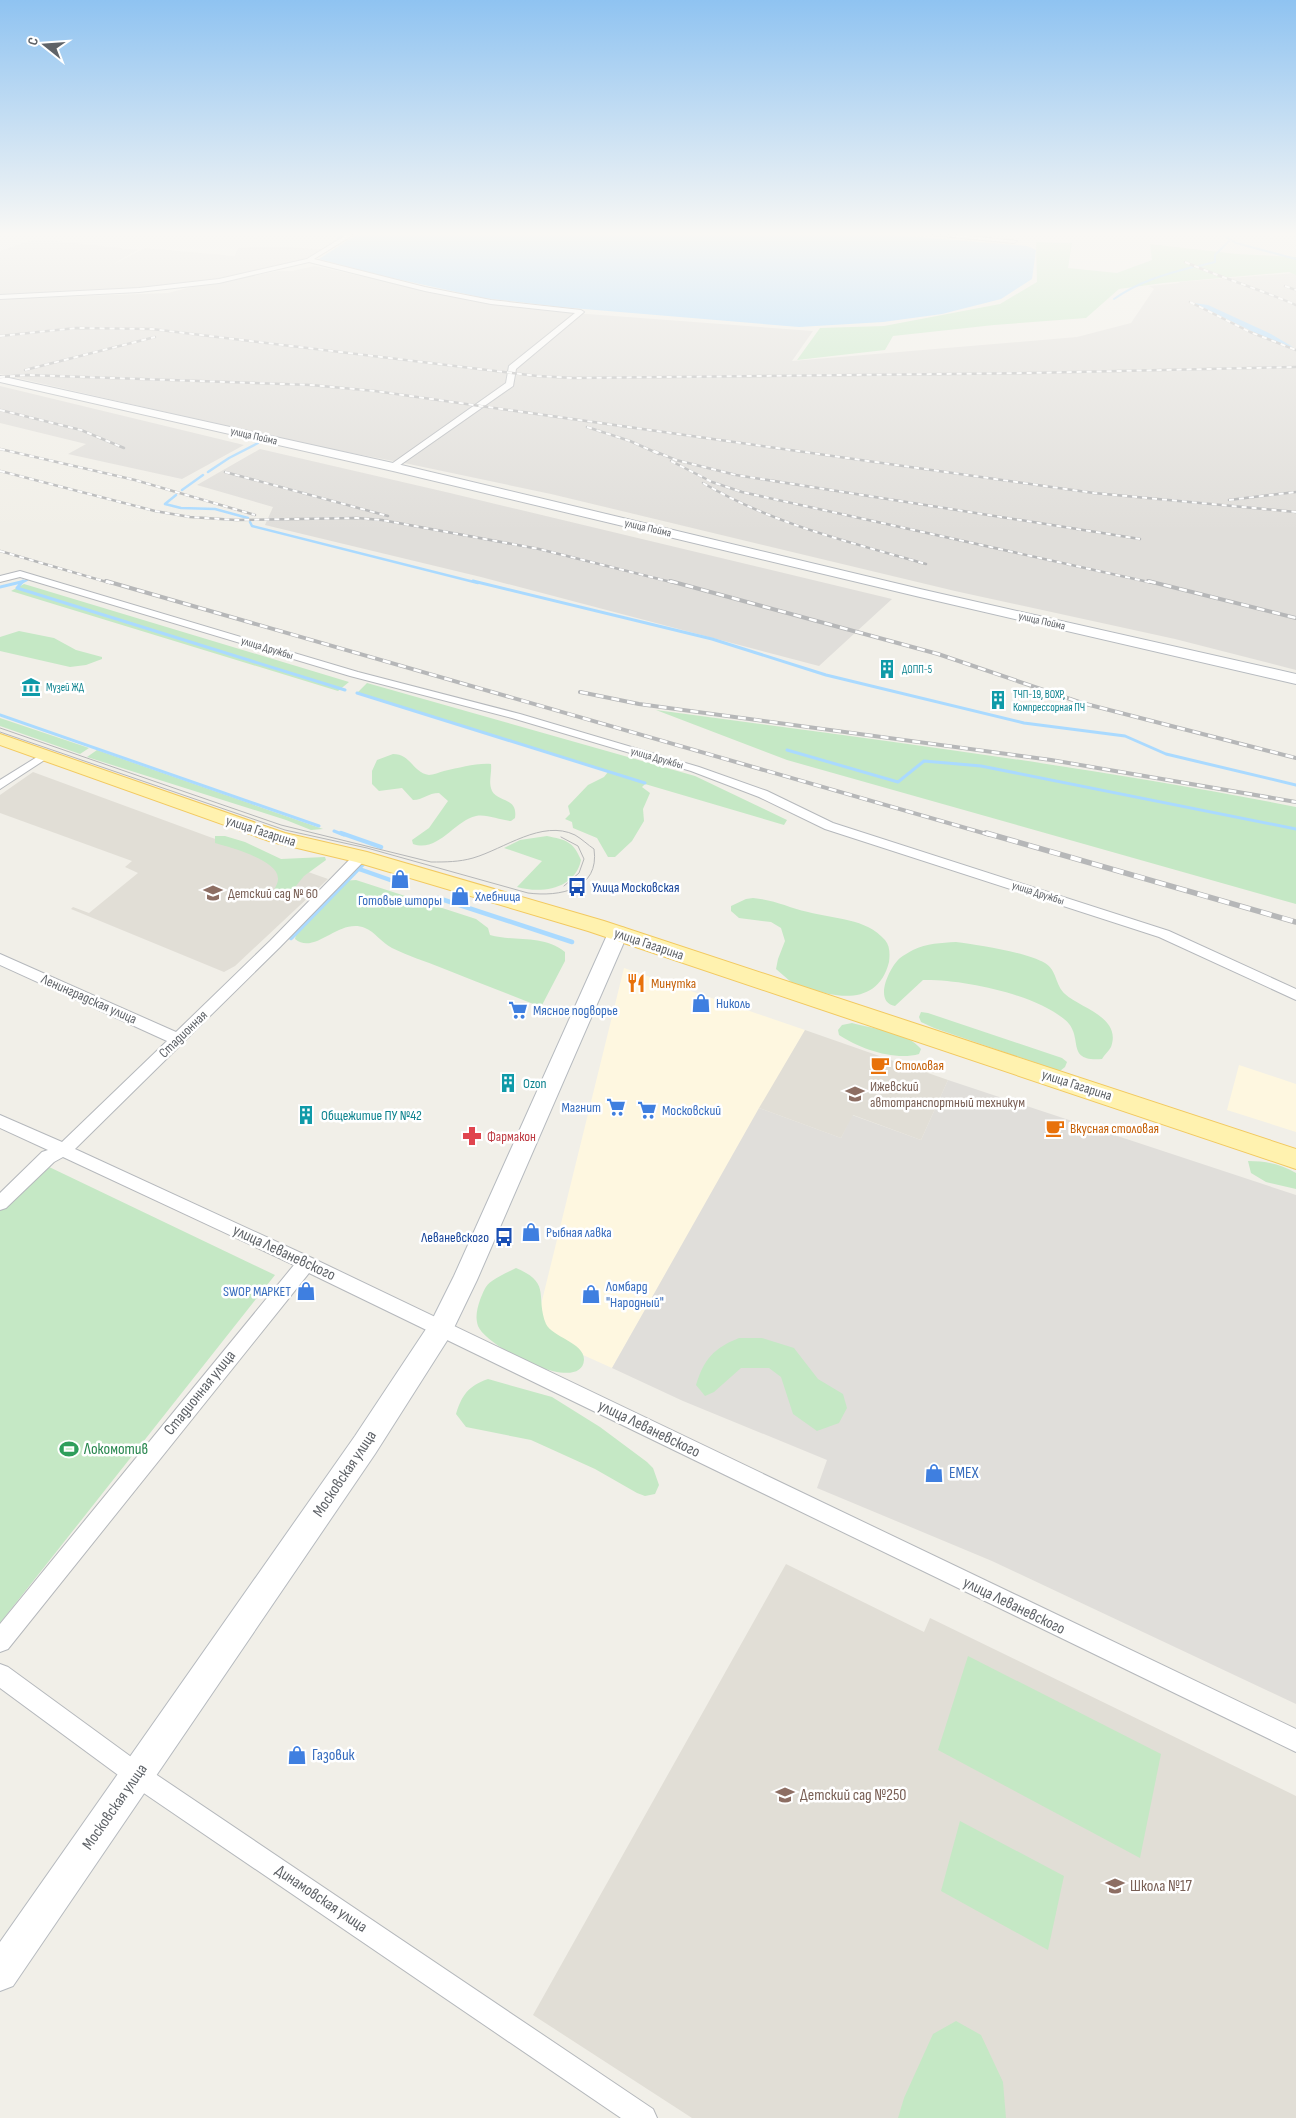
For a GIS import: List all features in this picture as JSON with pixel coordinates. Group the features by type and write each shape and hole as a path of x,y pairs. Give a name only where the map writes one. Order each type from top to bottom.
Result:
{"main road":[{"name":"улица Пойма","path":"0,379 393,467 929,595 1296,679"},
{"name":"улица Гагарина","path":"0,739 279,838 360,857 618,933 1296,1159"},
{"name":"Московская улица","path":"0,1973 365,1445 441,1328 465,1280 618,933"}],"street":[{"path":"393,467 510,384 512,368 555,334"},
{"name":"улица Дружбы","path":"0,579 20,574 354,674 516,716 695,769 763,794 829,826 1164,934 1296,995"},
{"path":"0,786 45,755"},
{"name":"Стадионная","path":"0,1204 48,1157 64,1150 360,857"},
{"name":"Ленинградская улица","path":"0,959 177,1039"},
{"name":"улица Леваневского","path":"0,1121 306,1263 1296,1741"},
{"name":"Стадионная улица","path":"0,1641 306,1263"},
{"name":"Динамовская улица","path":"0,1675 137,1775 644,2118"}],"shaded area":[{"path":"0,334 811,334 792,361 1077,337 1089,334 1296,334 1296,670 1175,639 955,591 551,494 309,445 0,374"},
{"path":"0,386 244,445 182,479 68,454 86,444 0,423"},
{"path":"260,449 892,599 819,666 481,577 265,525 273,507 197,485"},
{"name":"Детский сад № 60","path":"33,772 328,879 235,966 224,972 71,909 73,907 89,913 138,873 125,867 132,861 0,813 0,795"},
{"path":"624,968 805,1030 612,1368 534,1333"},
{"name":"Ижевский автотранспортный техникум","path":"805,1030 948,1080 921,1140 853,1115 841,1138 759,1108"},
{"path":"1239,1065 1296,1084 1296,1132 1227,1110"},
{"path":"948,1080 1296,1195 1296,1704 992,1561 817,1488 827,1460 683,1401 612,1368 759,1108 841,1138 852,1115 921,1140"},
{"path":"786,1564 924,1632 930,1618 1296,1796 1296,2118 692,2118 533,2015"}],"green space":[{"path":"816,334 913,334 893,336 885,350 797,360"},
{"path":"24,584 349,682 338,691 11,591"},
{"path":"19,631 54,638 76,650 102,657 102,659 86,665 70,667 0,651 0,637"},
{"path":"367,683 695,776 787,820 784,825 645,784 642,787 650,793 643,809 644,821 632,841 615,857 608,857 597,838 573,828 572,822 565,819 570,814 568,806 588,785 604,777 608,772 357,693"},
{"path":"656,710 1057,765 1296,807 1296,904 787,760"},
{"path":"0,718 89,748 80,754 0,726"},
{"path":"97,750 323,829 311,830 286,820 87,757"},
{"path":"393,754 404,757 419,771 429,775 479,764 491,764 490,784 492,791 495,795 511,803 514,807 515,818 511,821 476,816 468,819 430,844 422,846 413,844 412,840 429,828 448,801 439,793 413,800 402,788 379,791 372,784 372,771 377,760"},
{"path":"215,836 225,836 245,842 281,859 325,857 326,860 304,876 287,897 275,897 272,894 278,879 276,872 271,866 252,855 215,843"},
{"path":"547,836 564,840 572,845 581,860 578,870 565,883 556,887 537,890 517,887 542,861 504,848 520,840"},
{"path":"356,880 476,919 488,928 490,935 548,943 565,952 565,961 541,1007 398,951 388,946 365,928 346,927 311,943 303,943 295,939 298,926 342,881"},
{"path":"753,898 849,920 869,927 887,942 889,947 889,962 884,975 877,985 868,991 846,996 821,992 791,982 776,969 785,941 781,928 771,922 739,918 731,911 731,906"},
{"path":"956,942 1014,952 1045,963 1052,970 1065,994 1098,1014 1111,1028 1113,1037 1111,1047 1102,1059 1090,1059 1083,1056 1079,1052 1070,1026 1051,1010 1016,995 977,985 923,980 895,1006 888,1003 884,992 885,984 891,969 900,958 924,946"},
{"path":"921,1012 1062,1058 1067,1062 1060,1071 934,1028 921,1022 919,1017"},
{"path":"852,1023 889,1032 908,1039 921,1049 919,1054 910,1056 889,1055 857,1045 839,1035 838,1030 842,1025"},
{"path":"1248,1161 1273,1164 1296,1173 1296,1189 1266,1182 1251,1173"},
{"name":"Локомотив","path":"45,1165 275,1275 0,1623 0,1210"},
{"path":"516,1268 534,1279 538,1285 543,1314 549,1329 574,1345 583,1354 584,1360 579,1370 567,1373 551,1371 533,1364 498,1345 485,1335 478,1326 477,1310 486,1287 495,1279"},
{"path":"739,1338 762,1338 794,1348 818,1379 843,1394 847,1408 839,1423 817,1431 793,1414 781,1377 769,1368 741,1368 714,1392 705,1396 696,1385 707,1361 717,1350"},
{"path":"488,1379 552,1397 600,1427 653,1468 659,1485 655,1494 645,1496 637,1493 595,1469 531,1440 466,1427 456,1414 463,1396 475,1385"},
{"path":"968,1656 1161,1754 1140,1858 938,1750"},
{"path":"960,1821 1064,1876 1048,1950 941,1891"},
{"path":"956,2021 981,2035 1003,2082 1006,2118 898,2118 904,2098 933,2034"}],"water":[{"path":"1257,334 1270,334 1293,347 1276,343"}],"waterway":[{"path":"208,472 229,458 258,443"},
{"path":"182,490 203,475"},
{"path":"176,495 165,504 181,508 215,509 248,518"},
{"path":"250,522 252,526 478,583"},
{"path":"22,583 27,580"},
{"path":"473,581 712,639 826,675 1024,723 1125,736 1166,754 1296,785"},
{"path":"0,587 21,582 19,583"},
{"path":"22,583 17,588 345,690"},
{"path":"357,693 645,783"},
{"path":"0,715 319,826"},
{"path":"787,750 898,782 924,761 981,766 1296,829"},
{"path":"334,831 344,835"},
{"path":"341,833 381,847"},
{"path":"291,938 363,864"},
{"path":"359,869 396,882"},
{"path":"438,898 572,942"}],"tram line":[{"path":"0,728 281,825 431,862 458,861 473,858 536,833 562,831 575,835 594,849 594,863 591,874 575,888 552,894 528,893 367,848 285,830 0,732"},
{"path":"561,837 578,846 584,859 579,873 564,886"}],"railway":[{"path":"0,336 21,334"},
{"path":"192,334 537,376 573,378 1031,373 1296,367"},
{"path":"1255,334 1296,350"},
{"path":"25,370 155,337"},
{"path":"0,377 27,375 311,385 375,391 1094,493 1296,512"},
{"path":"0,410 81,430 124,448"},
{"path":"587,427 630,441 659,454"},
{"path":"0,449 135,480 255,515"},
{"path":"654,451 676,460 736,475 1140,539"},
{"path":"671,461 712,482 742,492 1153,583"},
{"path":"0,471 155,511 190,517 236,520 357,518 382,520 539,549 675,583"},
{"path":"225,472 388,516"},
{"path":"703,483 757,510 784,521 840,540 926,564"},
{"path":"1229,500 1296,492"},
{"path":"0,551 110,583"},
{"path":"106,581 990,835"},
{"path":"670,581 938,654 1082,703 1296,758"},
{"path":"1148,581 1296,618"},
{"path":"580,692 639,704 1051,760 1296,802"},
{"path":"986,833 1296,922"}],"place":[{"name":"ДОПП-5","path":"887,669"},
{"name":"Музей ЖД","path":"31,687"},
{"name":"ТЧП-19, ВОХР, Компрессорная ПЧ","path":"998,700"},
{"name":"Готовые шторы","path":"400,879"},
{"name":"Улица Московская","path":"577,887"},
{"name":"Детский сад № 60","path":"213,893"},
{"name":"Хлебница","path":"460,896"},
{"name":"Минутка","path":"636,983"},
{"name":"Николь","path":"701,1003"},
{"name":"Мясное подворье","path":"518,1010"},
{"name":"Столовая","path":"880,1065"},
{"name":"Ozon","path":"508,1083"},
{"name":"Ижевский автотранспортный техникум","path":"855,1094"},
{"name":"Магнит","path":"616,1107"},
{"name":"Московский","path":"647,1110"},
{"name":"Общежитие ПУ №42","path":"306,1115"},
{"name":"Вкусная столовая","path":"1055,1128"},
{"name":"Фармакон","path":"472,1136"},
{"name":"Рыбная лавка","path":"531,1232"},
{"name":"Леваневского","path":"504,1237"},
{"name":"SWOP МАРКЕТ","path":"306,1291"},
{"name":"Ломбард \"Народный\"","path":"591,1294"},
{"name":"Локомотив","path":"69,1449"},
{"name":"EMEX","path":"934,1473"},
{"name":"Газовик","path":"297,1755"},
{"name":"Детский сад №250","path":"785,1795"},
{"name":"Школа №17","path":"1115,1886"}]}
